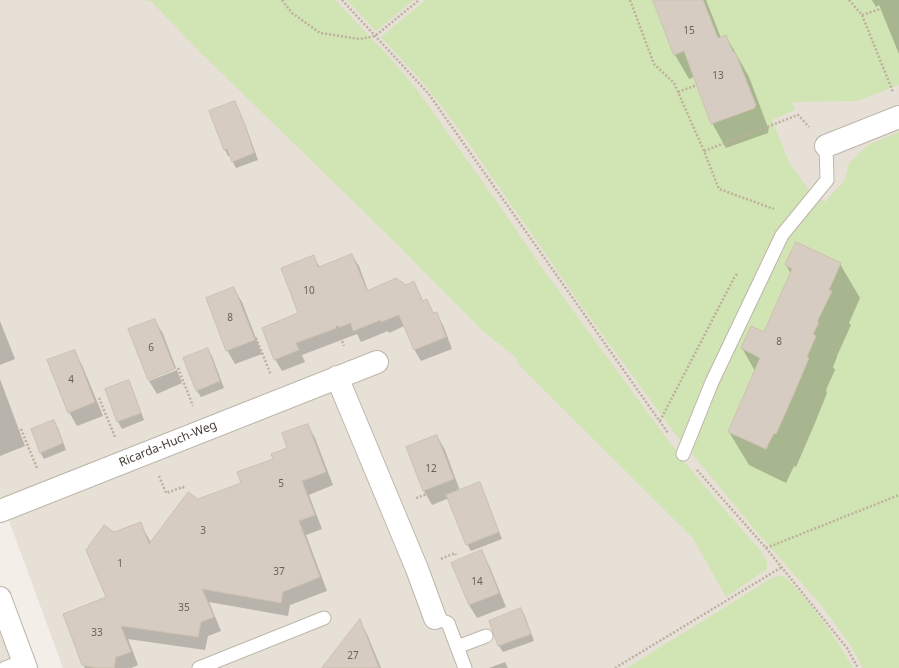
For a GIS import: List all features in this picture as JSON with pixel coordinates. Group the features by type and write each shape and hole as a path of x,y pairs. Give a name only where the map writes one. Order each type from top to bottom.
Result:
{"street":[{"path":"826,146 899,117"},
{"name":"Ricarda-Huch-Weg","path":"0,511 376,362"},
{"path":"337,377 414,563 435,618"},
{"path":"0,598 18,666"}],"lane":[{"path":"683,454 712,382 782,235 827,180 826,146"},
{"path":"199,668 324,618"},
{"path":"435,618 448,622 465,668"},
{"path":"457,647 486,636"}],"path":[{"path":"282,0 292,13 320,32 360,39 375,36 419,0"},
{"path":"342,0 428,93 683,454 782,567 847,648 858,668"},
{"path":"630,0 654,64 674,83 719,189 797,217"},
{"path":"849,0 862,15 893,92"},
{"path":"862,15 880,9"},
{"path":"678,92 696,85"},
{"path":"704,151 798,115 826,146"},
{"path":"256,338 280,400"},
{"path":"178,368 203,430"},
{"path":"99,398 124,462"},
{"path":"22,429 46,493"},
{"path":"150,452 166,493 183,487 184,490"},
{"path":"766,548 899,495"},
{"path":"615,668 782,567"}],"shaded area":[{"path":"0,0 899,0 899,668 63,668 0,496"},
{"path":"0,632 14,668 0,668"}],"green space":[{"path":"144,0 335,0 390,58 418,91 542,268 644,408 686,464 760,550 767,562 767,569 726,597 693,538 517,363 518,359 484,332 398,245 195,47 151,1"},
{"path":"347,0 414,0 376,31"},
{"path":"426,0 899,0 899,85 857,101 792,102 795,110 772,120 789,162 808,189 825,202 845,180 849,163 868,145 899,132 899,668 863,668 851,646 822,606 756,531 673,431 581,305 463,135 427,87 381,37"},
{"path":"784,576 813,608 853,668 627,668 772,578"}],"building":[{"path":"653,0 703,0 718,38 726,35 733,52 735,52 756,105 755,108 711,124 684,51 674,55"},
{"path":"235,101 246,127 254,153 232,162 227,149 224,150 209,111"},
{"path":"796,242 841,263 829,290 832,291 817,322 819,322 813,334 816,336 807,357 809,358 776,434 774,433 766,449 728,432 760,358 741,348 751,326 764,332 792,269 785,265"},
{"path":"352,254 367,291 396,278 406,285 414,281 422,301 427,299 433,313 437,312 446,337 414,350 399,315 353,331 351,323 296,343 299,350 274,360 262,328 298,313 281,268 314,255 318,267"},
{"path":"234,287 255,340 226,351 206,298"},
{"path":"155,319 175,369 148,380 128,329"},
{"path":"208,348 220,381 196,391 183,358"},
{"path":"75,350 95,402 68,413 47,360"},
{"path":"129,380 141,413 117,422 105,389"},
{"path":"54,420 63,443 40,453 31,429"},
{"path":"308,424 326,472 302,481 315,515 299,521 320,577 283,592 281,603 202,589 214,617 201,622 198,637 121,626 131,652 116,657 114,668 97,668 82,665 63,614 106,597 86,550 104,525 114,532 141,522 149,544 188,492 198,499 241,483 237,472 273,459 271,454 287,448 282,433"},
{"path":"437,435 454,479 423,491 406,447"},
{"path":"480,482 499,532 466,545 446,495"},
{"path":"482,550 499,593 469,605 451,563"},
{"path":"521,608 531,634 498,646 489,621"},
{"path":"360,619 379,668 322,668"}]}
